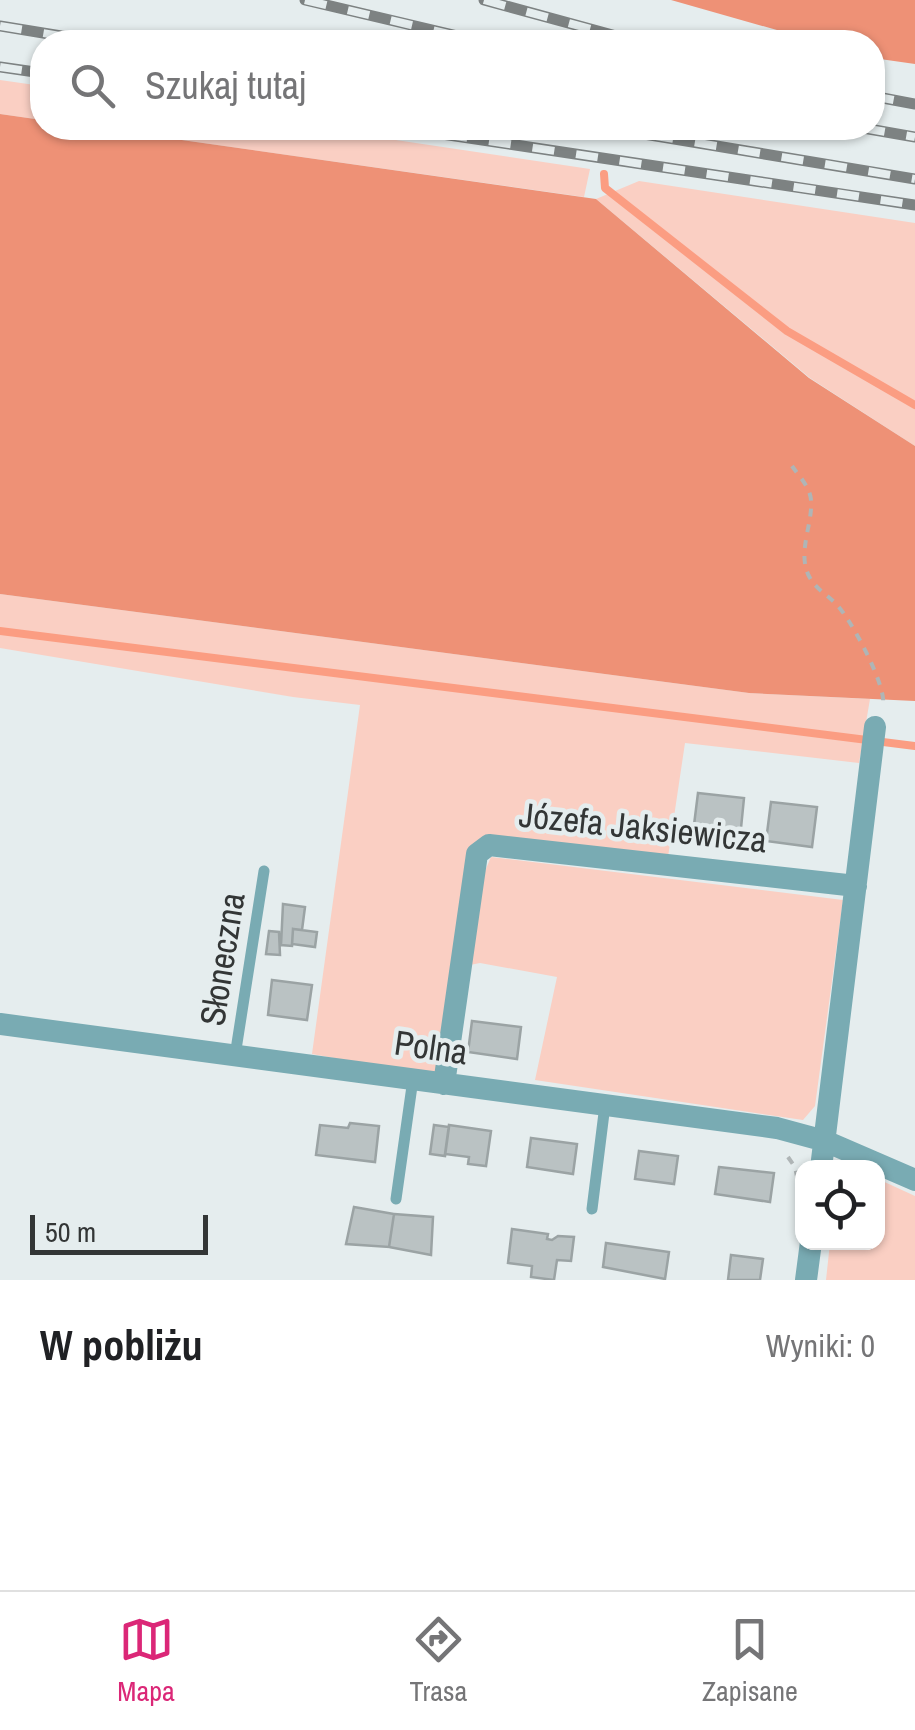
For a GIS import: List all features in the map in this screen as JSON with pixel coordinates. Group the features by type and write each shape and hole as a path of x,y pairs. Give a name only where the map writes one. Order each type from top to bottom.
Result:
{"street":[{"path":"822,1160 874,738"},
{"name":"Józefa Jaksiewicza","path":"444,1084 477,854 488,845 856,886"},
{"name":"Polna","path":"0,1024 777,1128 825,1141 915,1180"},
{"path":"806,1280 810,1250"}],"lane":[{"name":"Słoneczna","path":"235,1056 264,871"},
{"path":"396,1199 412,1080"},
{"path":"592,1209 605,1105"}],"path":[{"path":"792,466 811,499 804,559 807,574 838,606 884,694 874,738"}],"shaded area":[{"path":"671,0 915,0 915,64 885,60 885,30 777,30"},
{"path":"0,80 30,84 30,118 0,114"},
{"path":"0,114 30,118 30,140 181,140 596,199 809,378 915,446 915,701 749,693 0,594"},
{"path":"182,140 395,140 590,169 584,197"},
{"path":"639,181 915,223 915,446 810,378 596,199"},
{"path":"0,594 749,693 870,699 859,763 685,743 668,857 485,836 437,1077 312,1054 360,705 0,648"},
{"path":"491,857 843,900 815,1106 803,1120 535,1080 557,977 480,963 470,965 482,878"},
{"path":"885,1182 915,1196 915,1280 826,1280 829,1250 885,1250"}],"building":[{"path":"698,793 744,798 740,838 693,833"},
{"path":"771,802 817,807 812,847 766,841"},
{"path":"283,904 305,907 302,930 293,929 292,946 281,945"},
{"path":"293,929 317,932 315,947 292,944"},
{"path":"269,931 279,932 280,955 266,954"},
{"path":"272,980 312,985 307,1020 268,1015"},
{"path":"472,1021 521,1027 517,1059 468,1052"},
{"path":"350,1123 379,1126 375,1162 316,1155 320,1125 348,1128"},
{"path":"434,1125 449,1127 445,1156 430,1154"},
{"path":"449,1125 491,1131 486,1166 468,1164 469,1157 445,1154"},
{"path":"531,1138 577,1144 573,1174 527,1167"},
{"path":"639,1151 678,1156 674,1184 635,1179"},
{"path":"719,1167 774,1173 770,1202 715,1194"},
{"path":"354,1207 394,1214 389,1247 346,1244"},
{"path":"394,1214 433,1217 431,1255 389,1247"},
{"path":"512,1229 548,1234 547,1239 552,1240 558,1236 574,1237 571,1261 557,1260 554,1280 531,1277 532,1266 508,1263"},
{"path":"606,1243 669,1252 665,1279 603,1267"},
{"path":"731,1255 763,1259 760,1280 728,1280"}],"waterway":[{"path":"604,174 605,188 787,331 915,405"},
{"path":"0,631 915,746"}],"railway":[{"path":"305,0 432,30"},
{"path":"484,0 594,30"},
{"path":"0,26 30,31"},
{"path":"0,67 30,71"},
{"path":"885,98 915,104"},
{"path":"885,132 915,137"},
{"path":"482,140 915,205"},
{"path":"680,140 915,179"}]}
